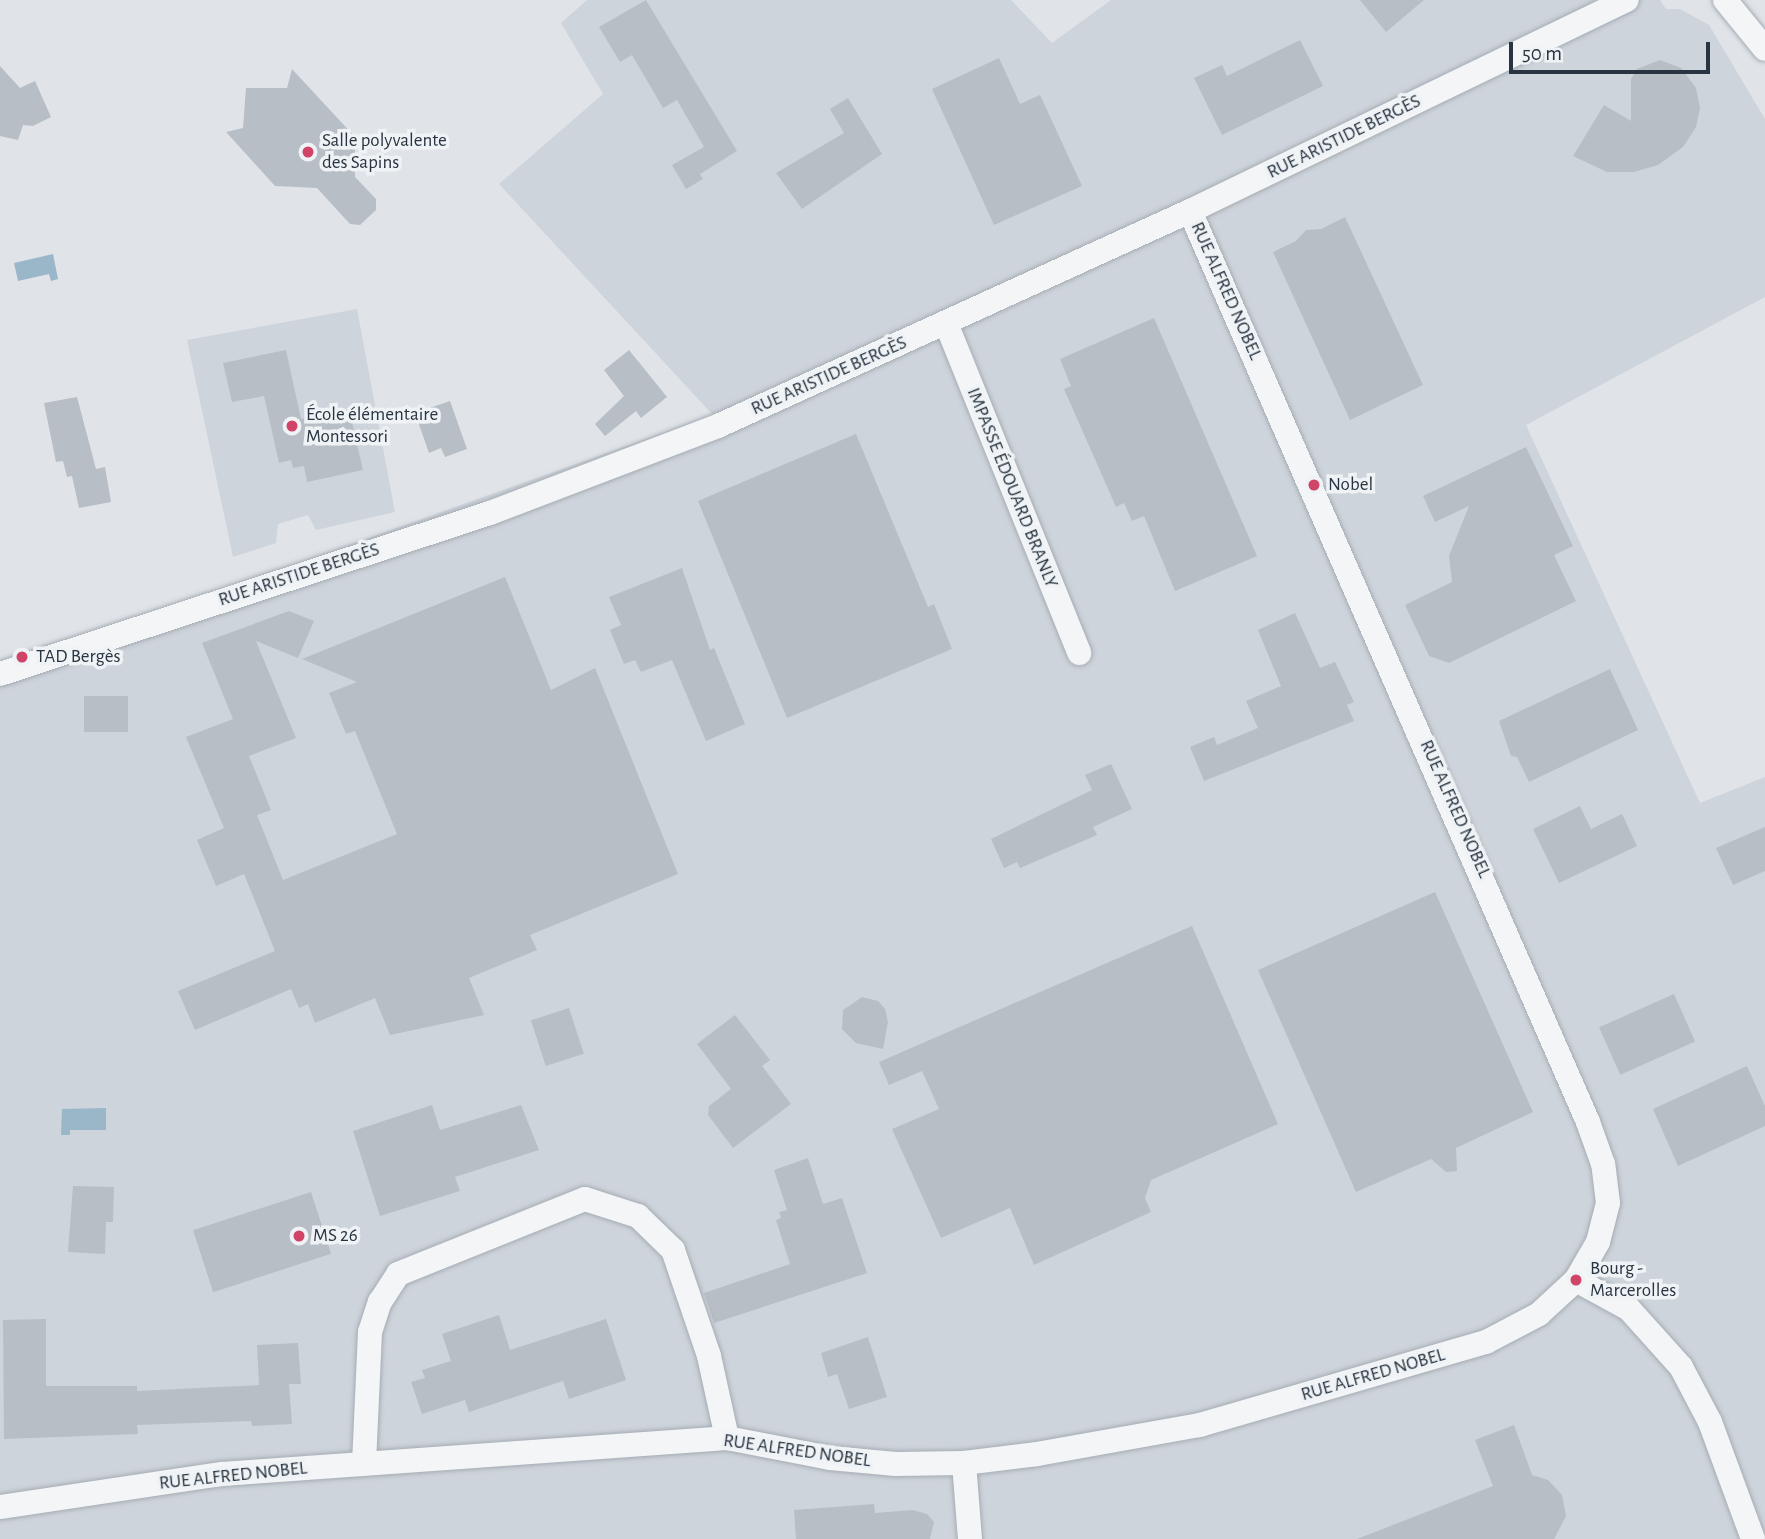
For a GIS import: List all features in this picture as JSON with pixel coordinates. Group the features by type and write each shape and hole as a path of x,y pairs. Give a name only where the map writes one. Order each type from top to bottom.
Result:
{"street":[{"name":"RUE ARISTIDE BERGÈS","path":"0,674 490,513 718,426 1190,211 1627,0"},
{"path":"1725,0 1765,49"},
{"name":"RUE ALFRED NOBEL","path":"0,1507 222,1474 727,1438 830,1458 896,1464 964,1464 1200,1425 1486,1342 1539,1314 1576,1280 1598,1242 1608,1203 1603,1164 1592,1132 1521,959 1190,211"},
{"name":"IMPASSE ÉDOUARD BRANLY","path":"946,323 1079,653"},
{"path":"364,1464 370,1332 380,1302 398,1274 585,1199 638,1216 673,1250 709,1356 727,1438"},
{"path":"1576,1280 1629,1309 1681,1367 1710,1422 1753,1539"},
{"path":"964,1464 970,1539"}],"shaded area":[{"path":"587,0 1011,0 1052,43 1111,0 1660,0 1666,9 1680,9 1709,25 1765,119 1765,297 1526,425 1700,803 1765,777 1765,1539 0,1539 0,681 304,561 713,415 499,184 603,94 561,23"},
{"name":"École élémentaire Montessori","path":"357,309 395,512 316,530 308,515 278,524 276,543 233,557 187,340"}],"water":[{"path":"53,254 58,279 51,281 49,274 18,281 14,263"},
{"path":"106,1108 106,1130 70,1130 70,1135 61,1135 62,1109"}],"building":[{"path":"646,0 737,151 700,174 703,179 686,189 672,165 704,147 677,100 663,108 632,55 620,62 599,27"},
{"path":"1360,0 1424,0 1386,32"},
{"path":"1300,40 1323,86 1222,135 1194,78 1222,65 1227,76"},
{"path":"999,58 1020,104 1040,95 1082,186 994,225 932,89"},
{"path":"1660,60 1681,68 1696,88 1700,108 1696,127 1683,147 1658,165 1634,172 1607,172 1573,156 1604,105 1631,121 1631,79 1637,69"},
{"path":"0,66 20,88 35,81 51,117 33,126 23,125 18,140 0,136"},
{"name":"Salle polyvalente des Sapins","path":"292,69 355,137 355,177 376,199 376,210 360,225 350,224 317,188 275,186 226,132 243,128 246,88 287,88"},
{"path":"848,98 882,154 802,209 776,173 844,133 830,109"},
{"path":"1345,217 1423,385 1350,420 1273,252 1296,241 1306,230 1321,229"},
{"path":"1154,318 1257,556 1175,591 1144,516 1132,521 1124,503 1116,507 1064,389 1071,386 1060,359"},
{"path":"286,350 301,419 349,409 363,470 307,482 304,466 293,468 291,460 279,463 264,396 232,402 223,363"},
{"path":"629,350 667,397 641,418 636,411 605,436 595,424 624,396 604,370"},
{"path":"77,397 96,469 105,467 111,502 79,508 72,476 67,477 63,461 56,462 44,403"},
{"path":"450,401 467,449 445,457 441,448 429,453 415,413"},
{"path":"856,434 928,607 934,604 952,649 787,718 698,501"},
{"path":"1526,447 1573,546 1554,555 1576,601 1449,663 1429,656 1405,605 1452,582 1449,556 1469,506 1435,522 1423,496"},
{"path":"682,568 710,650 714,648 745,724 706,741 672,660 641,672 635,660 624,664 610,630 621,625 609,597"},
{"path":"505,577 551,690 595,668 678,874 530,935 537,950 469,978 484,1015 390,1035 375,998 315,1023 308,1004 299,1008 291,989 195,1030 178,991 275,951 244,874 216,886 197,840 224,828 186,737 233,719 202,643 289,611 314,621 298,658 256,641 296,738 249,756 271,810 257,815 283,880 397,834 355,731 346,734 329,693 357,682 302,659"},
{"path":"1295,613 1320,668 1335,662 1354,702 1347,705 1354,721 1204,781 1190,747 1214,737 1217,745 1258,728 1246,701 1281,686 1258,630"},
{"path":"1610,669 1638,730 1529,782 1517,757 1511,756 1499,721"},
{"path":"84,696 128,696 128,732 84,732"},
{"path":"1111,764 1132,809 1093,827 1097,835 1020,868 1017,862 1004,868 991,839 1092,790 1085,775"},
{"path":"1580,806 1591,829 1622,814 1637,846 1559,883 1533,829"},
{"path":"1765,827 1765,871 1733,885 1716,848"},
{"path":"1435,892 1533,1112 1456,1148 1457,1171 1446,1172 1431,1159 1356,1192 1258,970"},
{"path":"1192,926 1278,1124 1151,1180 1145,1198 1151,1212 1034,1265 1010,1208 941,1238 892,1129 939,1109 922,1071 889,1085 879,1062"},
{"path":"1674,994 1695,1042 1620,1075 1599,1027"},
{"path":"862,997 878,1001 885,1009 888,1022 883,1049 856,1043 842,1029 843,1010"},
{"path":"569,1008 584,1054 546,1066 531,1020"},
{"path":"735,1015 770,1060 762,1066 791,1104 733,1148 708,1115 709,1106 731,1089 697,1044"},
{"path":"1747,1066 1765,1106 1765,1126 1678,1166 1653,1109"},
{"path":"432,1105 440,1130 521,1105 539,1150 455,1177 460,1191 380,1216 353,1131"},
{"path":"808,1158 823,1204 842,1198 867,1273 714,1323 704,1293 790,1264 776,1220 781,1218 779,1212 787,1210 774,1170"},
{"path":"73,1186 114,1187 113,1222 106,1222 105,1254 68,1252"},
{"path":"311,1192 331,1254 213,1292 193,1230"},
{"path":"499,1315 510,1350 606,1319 626,1380 569,1399 563,1381 469,1412 465,1400 422,1414 411,1382 425,1378 422,1370 451,1361 442,1334"},
{"path":"46,1319 46,1386 137,1386 137,1391 259,1385 257,1345 298,1343 301,1384 289,1384 292,1424 252,1426 251,1421 137,1425 138,1434 4,1439 3,1320"},
{"path":"868,1337 887,1397 849,1409 837,1374 828,1377 821,1353"},
{"path":"1514,1425 1532,1475 1548,1480 1562,1495 1566,1516 1554,1539 1357,1539 1493,1486 1475,1440"},
{"path":"874,1504 875,1513 913,1510 927,1514 934,1522 930,1539 796,1539 794,1510"}],"place":[{"name":"Salle polyvalente des Sapins","path":"308,152"},
{"name":"École élémentaire Montessori","path":"292,426"},
{"name":"Nobel","path":"1314,485"},
{"name":"TAD Bergès","path":"22,657"},
{"name":"MS 26","path":"299,1236"},
{"name":"Bourg - Marcerolles","path":"1576,1280"}]}
